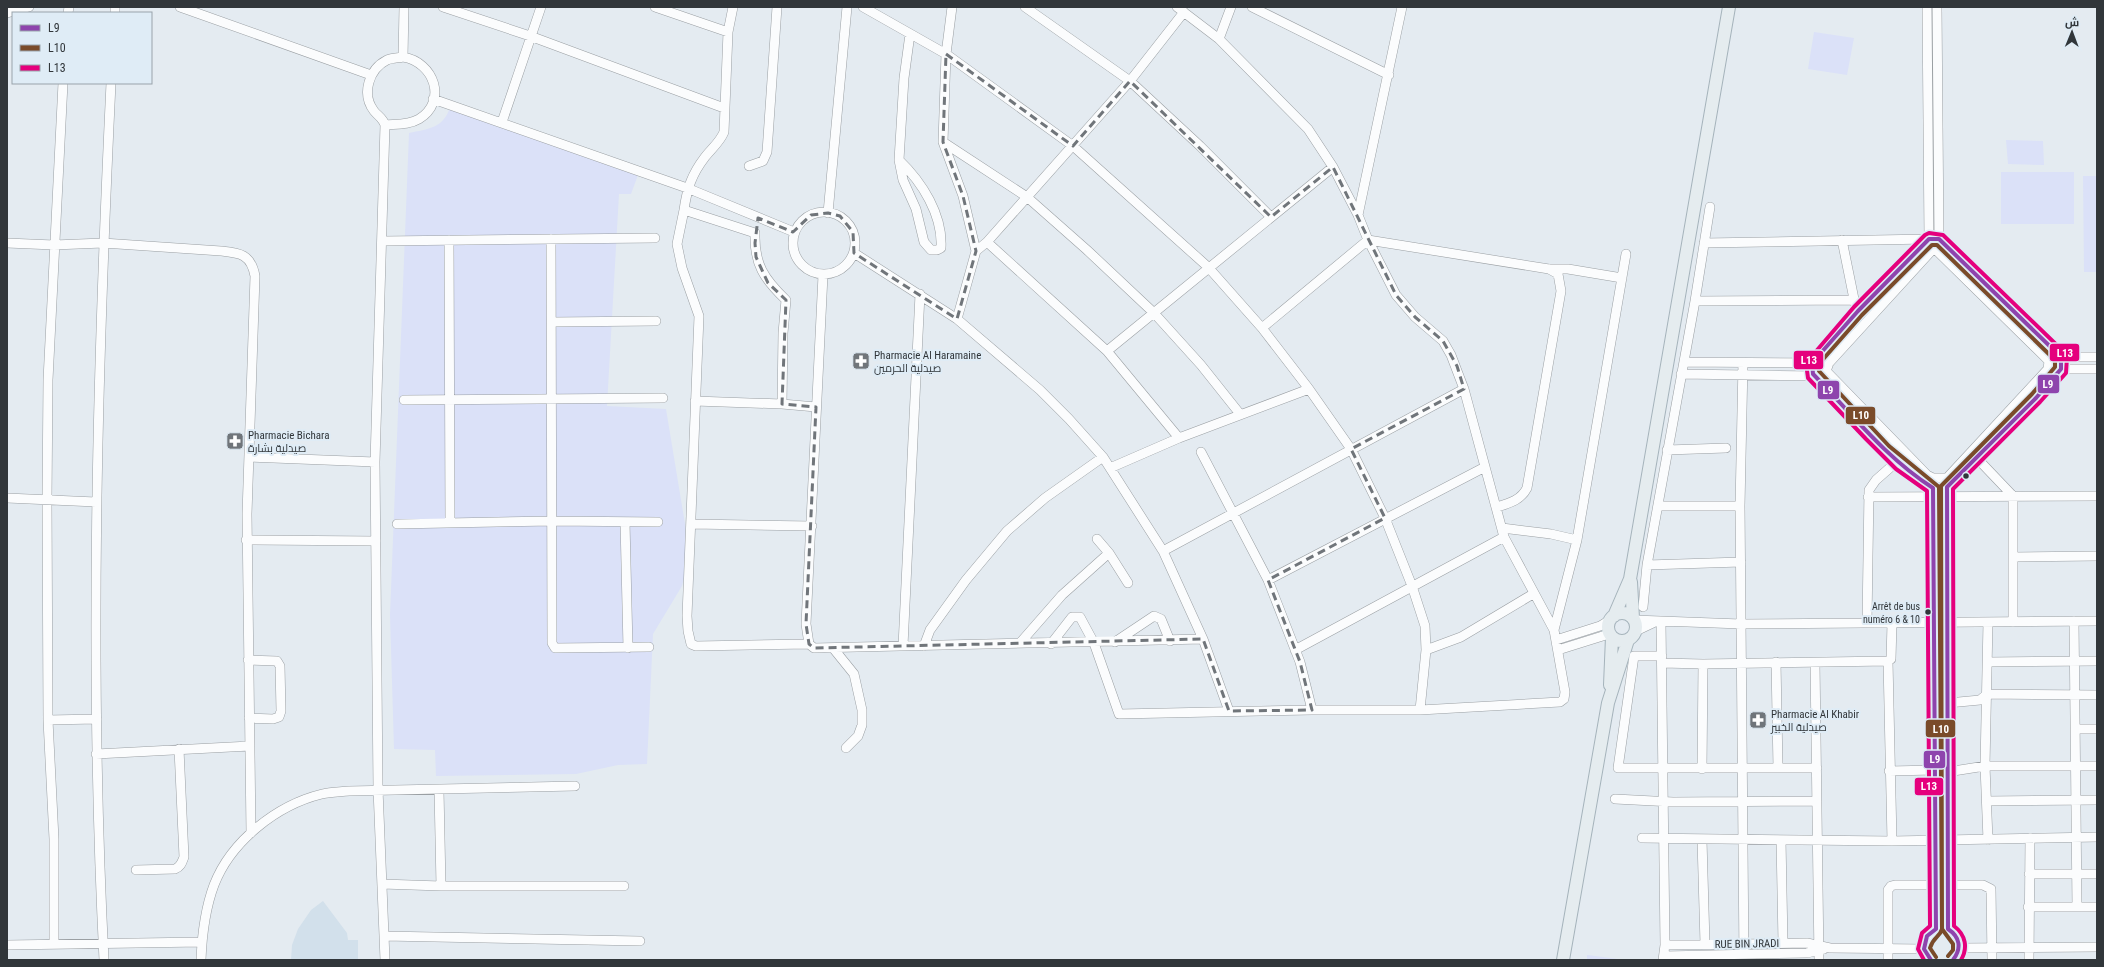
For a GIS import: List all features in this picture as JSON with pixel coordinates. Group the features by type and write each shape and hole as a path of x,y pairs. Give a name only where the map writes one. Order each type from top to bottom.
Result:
{"main road":[{"path":"1609,694 1633,628 1630,579 1729,7"},
{"path":"1563,960 1609,694 1610,636 1608,629 1630,579"},
{"path":"1612,618 1624,613 1633,628"},
{"path":"1610,636 1616,641 1633,628"}],"street":[{"path":"7,13 29,7"},
{"path":"180,7 371,75"},
{"path":"403,57 404,7"},
{"path":"443,7 530,36 724,108"},
{"path":"502,122 541,7"},
{"path":"654,7 728,32"},
{"path":"733,7 728,32 724,132 721,140 706,156 687,188 677,244 682,268 699,316 692,524 687,616 691,644 696,646 720,647 809,644 814,648 832,648 1020,643 1094,643 1203,639"},
{"path":"749,166 763,161 767,152 777,7"},
{"path":"828,212 847,7"},
{"path":"863,7 946,54 1073,146 1208,267 1262,328 1309,389 1351,449 1385,518 1412,586 1425,626 1426,650 1420,710"},
{"path":"952,7 946,54 943,142 963,196 976,251 957,319"},
{"path":"1025,7 1130,80 1271,216"},
{"path":"1219,39 1231,7"},
{"path":"1252,7 1389,75"},
{"path":"1358,215 1389,75 1402,7"},
{"path":"1927,7 1929,239 1934,248 2049,365 2061,369 2097,369"},
{"path":"1704,243 1939,239 2061,357 2061,369 1947,478 1933,478 1927,475 1831,377 1826,370 1829,363 1934,248 1939,239 1937,7"},
{"path":"976,251 987,242 1130,80 1181,10 1219,39 1308,129 1333,167 1358,215 1368,240 1396,295 1404,306 1443,341 1457,366 1503,533 1533,594 1554,630 1565,692 1564,699 1560,702 1420,710 1229,711 1119,714 1094,643 1081,620 1077,616 1072,617 1052,644"},
{"path":"899,160 915,176 934,212 941,241 941,248 937,250 927,247 924,242 916,209 903,180 899,160 904,78 910,34"},
{"path":"385,125 404,124 420,118 426,113 433,99 435,88 427,69 420,62 403,57 388,60 378,66 371,75 367,87 368,100 374,111 384,119 385,125 376,462 378,789 385,960"},
{"path":"54,943 54,839 48,720 48,380 63,84"},
{"path":"104,960 96,754 96,502 103,243 111,84"},
{"path":"433,99 687,188 794,232"},
{"path":"943,142 1027,197 1087,250 1154,313 1200,365 1240,414"},
{"path":"1107,351 1208,267 1333,167"},
{"path":"1643,607 1647,565 1695,302 1710,207"},
{"path":"684,210 755,233"},
{"path":"828,212 840,216 848,223 853,232 856,243 854,253 849,262 842,269 823,275 807,269 796,258 793,247 794,232 803,220 811,215 828,212"},
{"path":"758,218 755,233 756,257 768,283 786,300 783,333 782,404"},
{"path":"383,241 655,238"},
{"path":"551,239 553,521 552,643 555,648 649,647"},
{"path":"1929,239 1858,311 1812,363 1812,372 1897,461 1933,493"},
{"path":"450,240 450,523"},
{"path":"1262,328 1368,240 1622,278"},
{"path":"1842,240 1853,300 1858,311"},
{"path":"987,242 1107,351 1179,438"},
{"path":"7,243 54,245 103,243 236,253 250,260 255,276 246,540 251,833"},
{"path":"854,253 957,319 1040,390 1069,419 1103,457 1163,551 1203,639 1229,711"},
{"path":"1554,630 1577,540 1626,254"},
{"path":"1497,507 1516,501 1523,495 1527,488 1561,291 1558,274 1549,268"},
{"path":"809,644 806,624 812,526 816,407 823,275"},
{"path":"903,646 920,294"},
{"path":"1695,302 1853,300"},
{"path":"552,322 656,320"},
{"path":"1947,492 1973,454 2049,365 2061,357 2097,357"},
{"path":"1684,362 1829,363"},
{"path":"1743,363 1740,506 1742,767 1744,801 1744,958"},
{"path":"1681,374 1831,377"},
{"path":"1110,468 1179,438 1309,389"},
{"path":"1163,551 1464,389"},
{"path":"404,400 663,398"},
{"path":"695,401 782,404 816,407"},
{"path":"1667,450 1726,448"},
{"path":"1201,452 1268,580 1294,650 1300,662 1312,710"},
{"path":"1867,623 1868,497 1871,486 1906,454"},
{"path":"1973,454 2013,496 2014,622"},
{"path":"249,457 376,462"},
{"path":"924,646 930,630 966,580 1007,531 1045,498 1103,457"},
{"path":"1268,580 1485,467"},
{"path":"1933,478 1936,929"},
{"path":"1947,478 1948,929"},
{"path":"1868,497 1947,492 2013,496 2097,496"},
{"path":"7,498 96,502"},
{"path":"1658,506 1740,506"},
{"path":"397,524 553,521 658,522"},
{"path":"625,522 628,648"},
{"path":"692,524 812,526"},
{"path":"1294,650 1412,586 1503,533 1551,534 1577,540"},
{"path":"1097,539 1109,553 1128,583"},
{"path":"246,540 376,541"},
{"path":"1020,643 1062,595 1109,553"},
{"path":"2013,557 2097,556"},
{"path":"1647,565 1741,562"},
{"path":"1426,650 1461,637 1533,594"},
{"path":"1115,642 1154,616 1160,619 1170,641"},
{"path":"1556,640 1600,626 1612,618"},
{"path":"2074,621 2077,907"},
{"path":"1633,628 1658,622 1741,624 2097,621"},
{"path":"1658,622 1662,660 1664,958"},
{"path":"1988,622 1985,766 1988,840"},
{"path":"1892,623 1891,658 1888,660 1889,771 1892,841"},
{"path":"1558,650 1610,636"},
{"path":"832,648 854,674 862,710 862,725 858,736 846,748"},
{"path":"1817,768 1618,768 1617,765 1634,656 1703,664 1776,662 1815,663 1888,660"},
{"path":"248,660 277,661 280,666 281,711 279,717 273,719 249,718"},
{"path":"1988,662 2097,661"},
{"path":"1776,662 1778,768"},
{"path":"1815,663 1819,952"},
{"path":"1702,769 1703,664"},
{"path":"1948,703 1980,700 1987,694 2097,694"},
{"path":"48,720 97,719"},
{"path":"2075,729 2097,729"},
{"path":"96,754 250,746"},
{"path":"136,870 175,869 179,867 182,862 179,749"},
{"path":"1947,772 1985,766 2097,766"},
{"path":"1889,771 1935,770"},
{"path":"200,960 202,942 214,885 233,854 251,833 291,805 323,794 378,789 439,790 575,786"},
{"path":"439,790 441,886"},
{"path":"1615,799 1662,802 1817,800"},
{"path":"1987,801 2097,800"},
{"path":"1642,838 1702,840 1892,841 2097,837"},
{"path":"2029,960 2028,908 2030,838"},
{"path":"1702,840 1705,944"},
{"path":"1781,840 1783,943"},
{"path":"2030,874 2097,874"},
{"path":"382,884 441,886 624,886"},
{"path":"1888,960 1889,888 1895,885 1983,886 1991,888 1992,960"},
{"path":"2028,908 2097,907"},
{"path":"1931,960 1924,949 1927,936 1936,929 1948,929 1957,937 1960,948 1953,960"},
{"path":"384,936 640,941"},
{"path":"7,945 54,943 103,945 202,942"},
{"name":"RUE BIN JRADI","path":"1665,945 1807,943 1819,952"},
{"path":"1960,948 2097,947"},
{"name":"RUE BIN JRADI","path":"1664,958 1744,958 1819,952 1830,948 1924,949"}],"highlighted area":[{"path":"946,54 1073,146 1130,81 1271,217 1333,167 1396,295 1415,317 1443,341 1457,366 1464,389 1351,449 1385,518 1268,580 1300,662 1312,710 1229,711 1203,639 814,648 809,644 806,624 816,407 782,404 786,300 768,283 756,257 755,243 758,218 793,232 811,215 828,213 840,216 853,232 854,253 957,319 976,251 963,196 943,142"}],"shaded area":[{"path":"1814,32 1854,38 1847,75 1808,69"},
{"path":"450,107 638,175 631,194 619,194 607,406 666,409 685,524 688,562 682,586 653,634 647,764 618,765 576,774 436,776 435,750 394,749 390,615 409,133 429,129 439,123 444,119"},
{"path":"2006,140 2043,141 2044,165 2008,164"},
{"path":"2001,172 2074,172 2074,224 2001,224"},
{"path":"2083,176 2097,176 2097,272 2084,272"},
{"path":"323,901 347,933 348,940 358,940 358,960 291,960 292,945 298,929 311,910"},
{"path":"1588,955 1625,960 1587,960"}],"transit line":[{"name":"L13","path":"1924,960 1918,949 1922,933 1930,926 1927,491 1896,469 1808,378 1806,363 1854,307 1925,235 1929,233 1943,235 2065,353 2067,357 2066,373 2040,402 1953,489 1954,926 1961,933 1965,942 1965,951 1961,960"},
{"name":"L9","path":"1931,960 1924,949 1927,936 1936,929 1933,488 1900,463 1870,435 1813,374 1812,363 1858,311 1929,239 1939,239 2061,357 2061,369 2036,398 1947,487 1948,929 1957,939 1959,947 1953,960"},
{"name":"L10","path":"1936,957 1930,948 1942,929 1939,487 1889,446 1819,371 1818,365 1862,315 1932,245 1937,245 2055,360 2055,367 2032,394 1941,486 1942,929 1953,944 1953,950 1948,956"}],"place":[{"name":"Pharmacie Al Haramaine صيدلية الحرمين","path":"861,361"},
{"name":"Pharmacie Bichara صيدلية بشارة","path":"235,441"},
{"name":"Arrêt de bus numéro 6 & 10","path":"1928,612"},
{"name":"Pharmacie Al Khabir صيدلية الخبير","path":"1758,720"}]}
